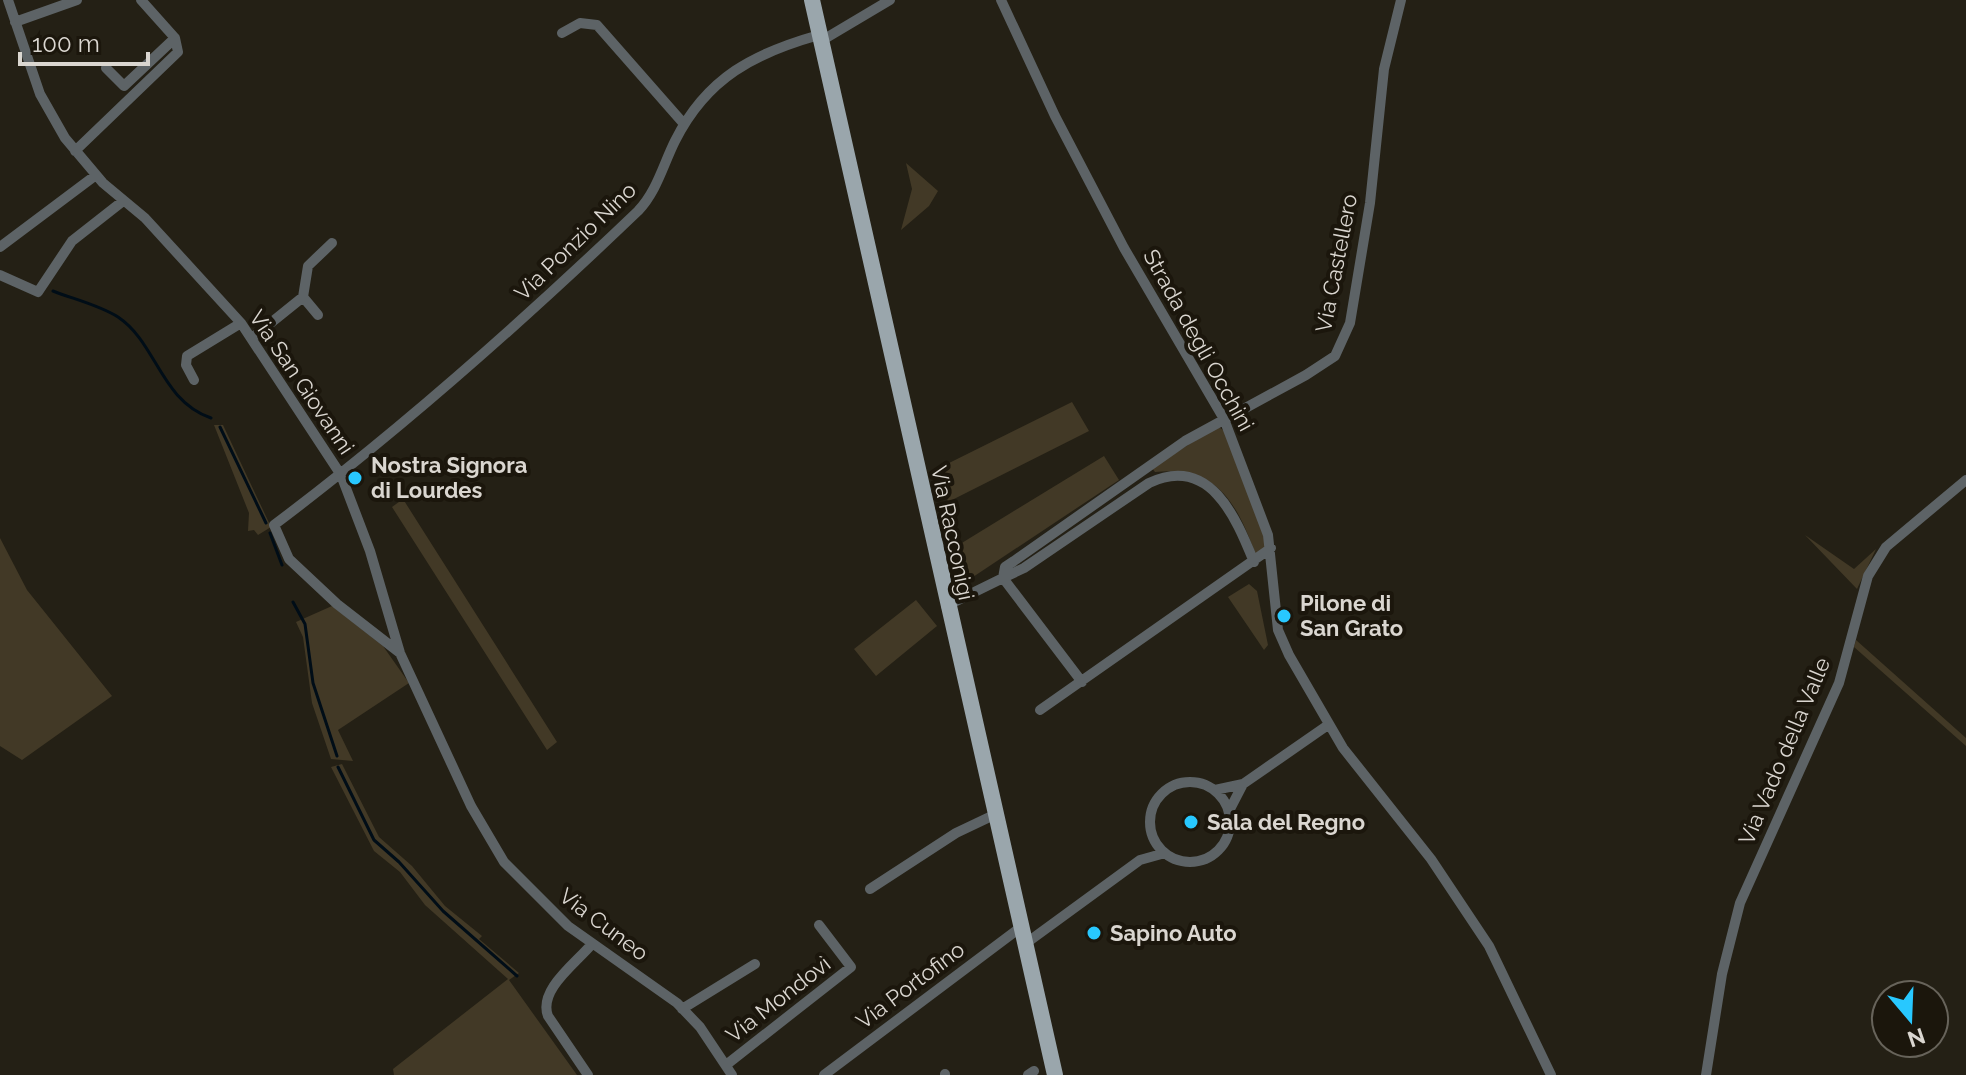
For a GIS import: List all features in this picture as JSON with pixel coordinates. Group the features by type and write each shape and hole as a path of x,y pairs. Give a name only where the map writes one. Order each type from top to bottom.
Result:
{"main road":[{"name":"Via Racconigi","path":"812,0 946,606 1055,1075"}],"street":[{"name":"Via San Giovanni","path":"8,0 40,94 75,151 123,201 145,218 241,323 341,475 370,551 400,653 445,749"},
{"path":"15,22 77,0"},
{"path":"75,151 178,52 175,38 141,0"},
{"name":"Via Ponzio Nino","path":"400,653 348,613 289,559 274,525 399,430 439,390 538,306 638,211 655,189 684,124 720,82 741,64 820,38 890,0"},
{"name":"Strada degli Occhini","path":"1001,0 1055,116 1124,248 1224,419 1271,548 1278,630 1328,725 1431,859 1489,946 1551,1075"},
{"name":"Via Castellero","path":"946,606 1003,578 1005,567 1133,476 1224,419 1325,364 1343,343 1350,323 1370,203 1384,69 1401,0"},
{"path":"562,33 580,23 597,25 684,124"},
{"path":"106,68 124,86 175,38"},
{"path":"0,247 96,175"},
{"path":"0,275 38,292 72,241 123,201"},
{"path":"252,338 303,297 308,266 332,243"},
{"path":"303,297 318,315"},
{"path":"194,380 186,365 187,356 241,323"},
{"path":"1082,682 1003,578 1024,568 1149,483 1171,477 1202,482 1219,495 1237,521 1254,562"},
{"name":"Via Vado della Valle","path":"1706,1075 1722,974 1740,903 1839,683 1868,576 1886,547 1966,480"},
{"path":"1040,710 1271,548"},
{"path":"1140,860 1153,836 1152,810 1167,789 1191,781 1215,790 1243,784 1328,725"},
{"name":"Via Cuneo","path":"445,749 471,806 504,862 552,913 591,945 658,988 682,1009 700,1027 729,1070"},
{"path":"1153,836 1165,853 1175,859 1197,861 1217,851 1229,833 1229,811 1243,784"},
{"path":"1215,790 1229,811"},
{"path":"870,889 956,833 996,814"},
{"path":"1025,944 1140,860 1165,853"},
{"name":"Via Mondovì","path":"729,1070 851,967 819,925"},
{"name":"Via Portofino","path":"824,1075 1021,927"},
{"path":"588,1075 548,1016 545,1006 549,992 591,945"},
{"path":"682,1009 755,964"}],"shaded area":[{"path":"906,163 938,191 929,206 901,230 912,189"},
{"path":"1072,402 1089,431 948,502 939,468"},
{"path":"214,425 223,425 271,527 258,535 254,530 248,531 249,513"},
{"path":"1218,426 1224,431 1263,531 1266,547 1256,555 1241,520 1222,492 1195,475 1177,471 1155,472 1152,468"},
{"path":"1104,456 1119,480 964,583 952,549"},
{"path":"403,499 557,742 547,750 392,507"},
{"path":"1805,535 1854,569 1876,549 1857,589"},
{"path":"0,538 27,590 112,696 22,760 0,746"},
{"path":"1249,584 1257,591 1268,645 1264,650 1228,597"},
{"path":"916,600 937,626 876,676 854,649"},
{"path":"332,606 383,646 409,683 338,730 353,761 331,759 312,703 303,637 296,622"},
{"path":"1856,640 1966,738 1966,746 1854,647"},
{"path":"342,764 379,837 412,866 445,906 482,936 479,939 519,973 509,980 577,1075 394,1075 393,1069 508,979 425,905 400,872 374,851 331,767"}],"waterway":[{"path":"53,291 118,317 142,341 180,398 194,410 211,418"},
{"path":"220,427 266,523"},
{"path":"270,533 282,565"},
{"path":"293,602 305,624 313,683 337,756"},
{"path":"338,767 374,840 399,862 443,911 517,976"}],"place":[{"name":"Nostra Signora di Lourdes","path":"355,478"},
{"name":"Pilone di San Grato","path":"1284,616"},
{"name":"Sala del Regno","path":"1191,822"},
{"name":"Sapino Auto","path":"1094,933"}]}
